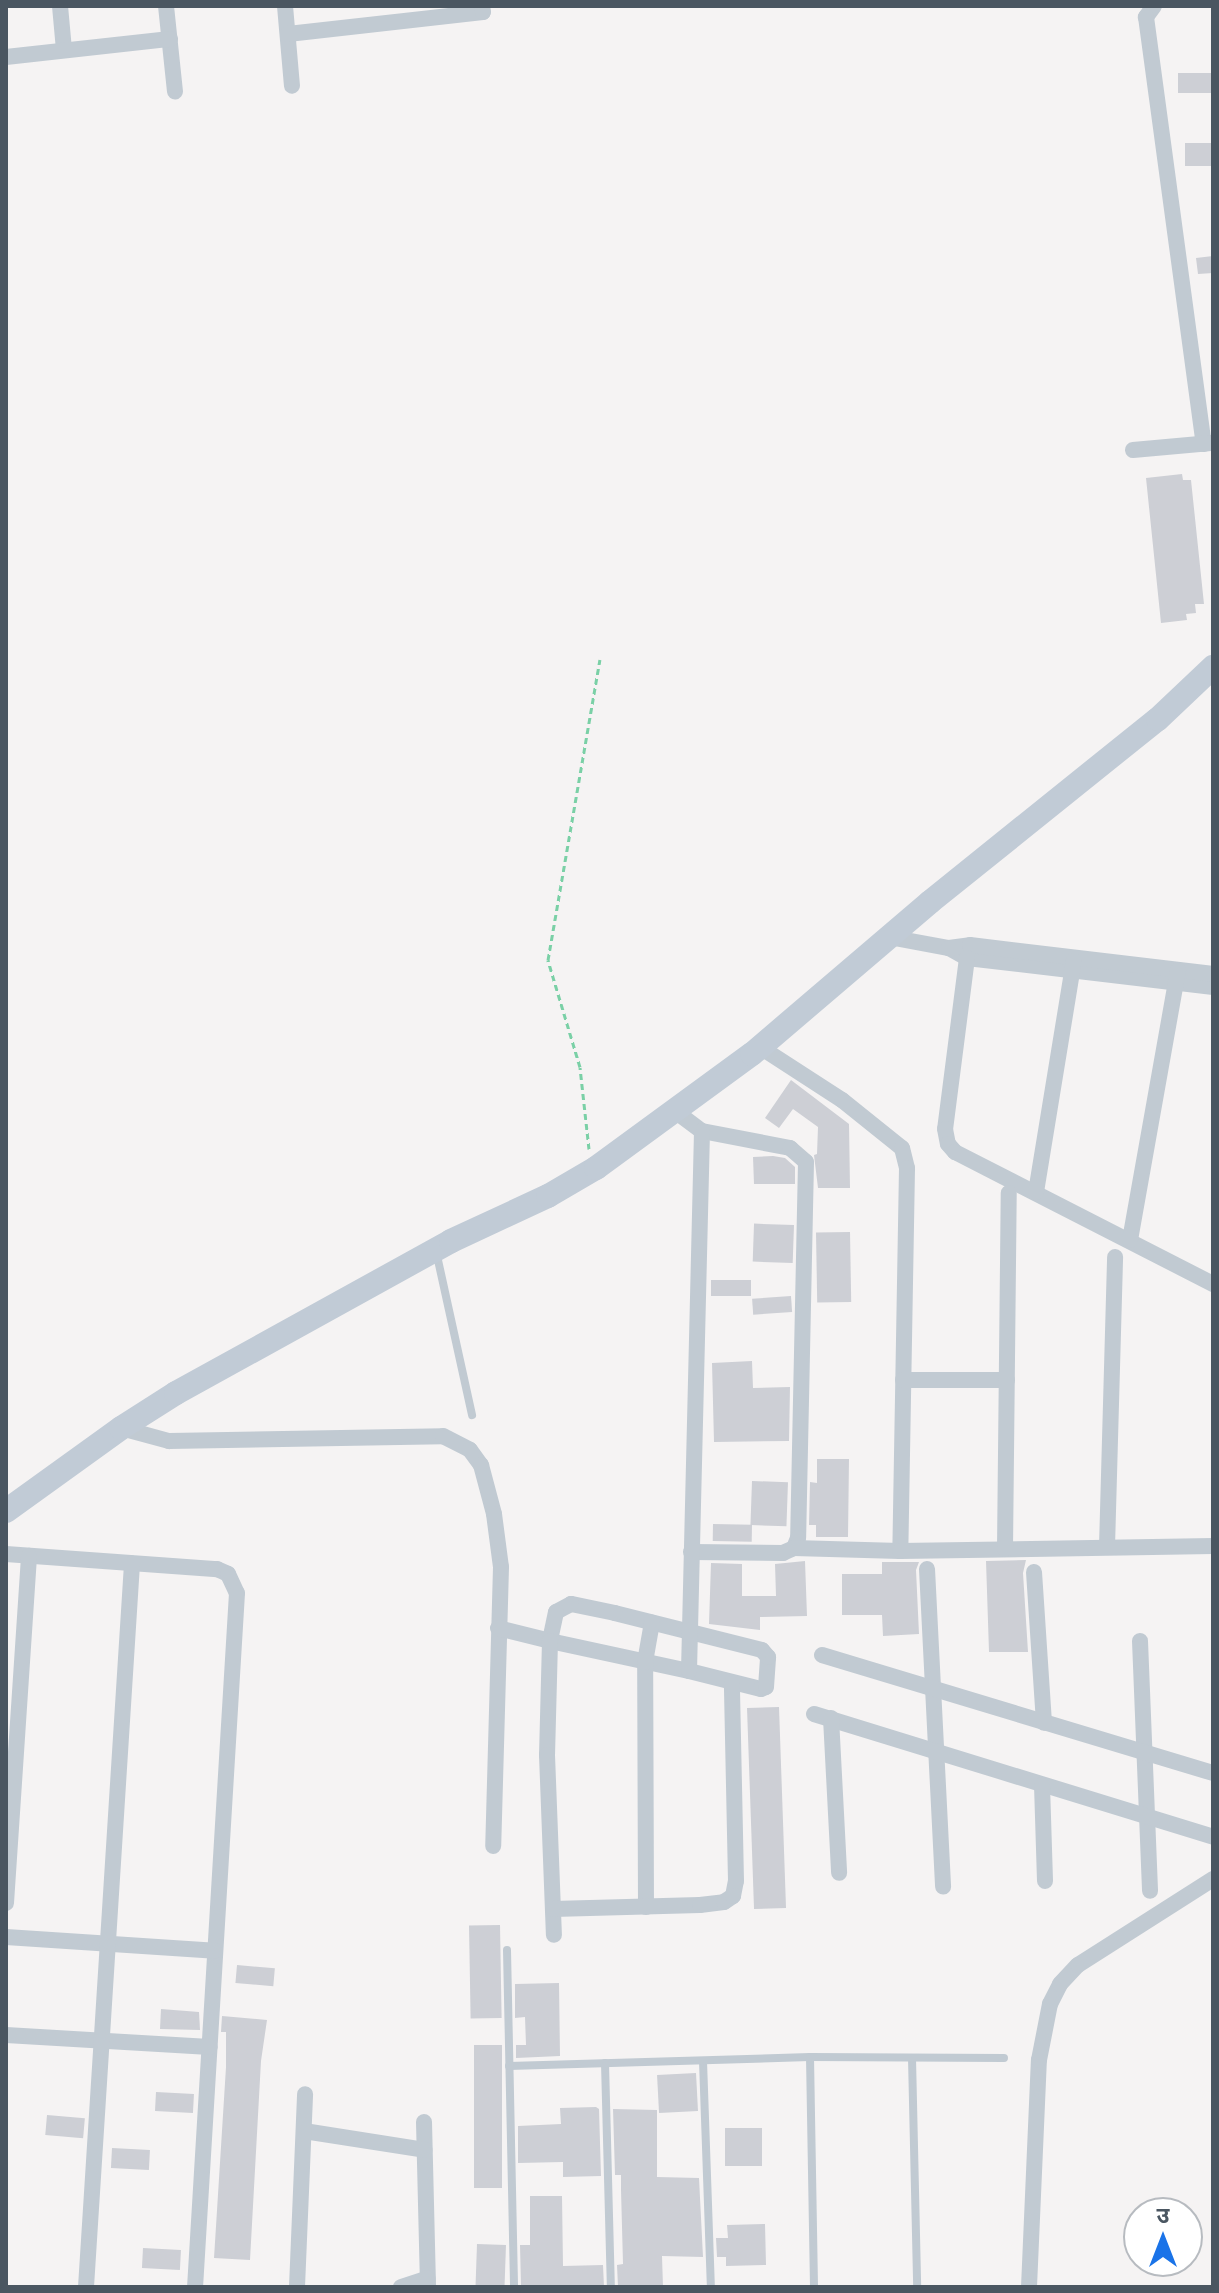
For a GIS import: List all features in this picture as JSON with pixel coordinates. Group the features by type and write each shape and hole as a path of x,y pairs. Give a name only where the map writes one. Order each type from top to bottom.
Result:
{"street":[{"path":"60,6 64,50"},
{"path":"166,6 175,92"},
{"path":"285,6 292,86"},
{"path":"288,34 380,15 483,12 482,6"},
{"path":"1133,450 1208,444 1146,17 1154,6"},
{"path":"6,57 170,39"},
{"path":"6,1511 121,1428 210,1374 436,1250 590,1172 760,1047 889,937 1158,719 1213,667"},
{"path":"889,937 949,948 970,945 1177,976 1213,987"},
{"path":"949,948 967,958 1074,963"},
{"path":"967,958 946,1138 955,1152 1213,1284"},
{"path":"1036,1192 1074,963"},
{"path":"1177,976 1213,974"},
{"path":"1130,1240 1177,976"},
{"path":"760,1047 842,1100 902,1148 907,1168 900,1551"},
{"path":"675,1111 702,1131 790,1148 806,1162 798,1538 794,1548"},
{"path":"689,1671 702,1131"},
{"path":"1005,1549 1009,1193"},
{"path":"1107,1547 1115,1257"},
{"path":"903,1380 1007,1380"},
{"path":"121,1428 169,1441 431,1436 455,1439 481,1465 494,1514 501,1567 493,1846"},
{"path":"691,1552 783,1553 794,1548 900,1551 1213,1546"},
{"path":"6,1554 217,1569 228,1574 237,1593 195,2287"},
{"path":"6,1903 29,1556"},
{"path":"86,2287 132,1563"},
{"path":"927,1569 936,1691 935,1750 943,1887"},
{"path":"1034,1572 1044,1723"},
{"path":"498,1628 550,1641 689,1671 732,1684 763,1689 766,1653 571,1604 556,1612 550,1641 547,1755 554,1935"},
{"path":"646,1907 645,1662 652,1623"},
{"path":"1140,1641 1150,1891"},
{"path":"822,1655 1213,1773"},
{"path":"553,1909 724,1902 733,1896 736,1881 732,1684"},
{"path":"839,1873 823,1716 1213,1837"},
{"path":"1042,1785 1045,1881"},
{"path":"1029,2287 1039,2060 1050,2004 1060,1984 1078,1965 1213,1879"},
{"path":"6,1937 215,1951"},
{"path":"6,2035 210,2047"},
{"path":"297,2287 305,2094"},
{"path":"401,2287 428,2282 424,2122"},
{"path":"304,2131 425,2150"}],"lane":[{"path":"436,1250 472,1415"},
{"path":"507,1950 514,2287"},
{"path":"509,2066 810,2057 1004,2058"},
{"path":"810,2057 814,2287"},
{"path":"912,2058 917,2287"},
{"path":"703,2061 711,2287"},
{"path":"605,2063 611,2287"}],"path":[{"path":"590,1172 583,1081 548,960 600,659"}],"building":[{"path":"1178,73 1213,73 1213,93 1178,93"},
{"path":"1185,143 1213,143 1213,166 1185,166"},
{"path":"1213,256 1213,273 1198,274 1196,258"},
{"path":"1182,474 1183,480 1191,480 1204,604 1195,604 1196,613 1186,614 1187,620 1161,623 1146,478"},
{"path":"791,1080 849,1124 850,1188 818,1188 814,1155 817,1154 818,1127 793,1109 779,1128 765,1118"},
{"path":"753,1157 785,1158 795,1167 795,1184 754,1184"},
{"path":"754,1224 794,1225 793,1263 753,1262"},
{"path":"850,1232 851,1302 817,1303 816,1233"},
{"path":"711,1280 751,1280 751,1296 711,1296"},
{"path":"791,1296 792,1312 753,1315 752,1299"},
{"path":"752,1361 753,1388 790,1387 789,1441 714,1442 712,1363"},
{"path":"817,1459 849,1459 848,1537 816,1537 816,1525 809,1525 810,1482 817,1483"},
{"path":"752,1481 788,1482 786,1526 750,1525"},
{"path":"713,1524 752,1525 752,1542 713,1541"},
{"path":"1026,1560 1023,1573 1028,1652 989,1652 986,1561"},
{"path":"805,1561 807,1616 760,1617 760,1630 709,1624 711,1563 742,1564 742,1596 776,1596 775,1564"},
{"path":"882,1562 919,1562 916,1570 919,1634 883,1636 882,1615 842,1615 842,1574 882,1574"},
{"path":"779,1707 786,1908 754,1909 747,1708"},
{"path":"500,1925 502,2018 471,2019 469,1926"},
{"path":"237,1965 275,1968 273,1986 235,1983"},
{"path":"559,1983 560,2056 516,2058 516,2045 526,2045 525,2017 515,2018 515,1984"},
{"path":"161,2009 199,2012 200,2030 160,2029"},
{"path":"222,2016 267,2020 261,2061 250,2260 214,2258 226,2067 226,2032 221,2032"},
{"path":"474,2045 502,2045 502,2188 474,2188"},
{"path":"696,2073 698,2111 659,2113 657,2075"},
{"path":"156,2092 194,2094 193,2113 155,2111"},
{"path":"560,2108 599,2109 601,2176 563,2177 563,2162 518,2163 518,2126 561,2124"},
{"path":"613,2109 657,2110 657,2177 699,2178 703,2257 662,2256 663,2287 618,2287 617,2265 623,2264 621,2175 615,2175"},
{"path":"47,2115 85,2118 83,2138 45,2135"},
{"path":"725,2128 762,2128 762,2166 725,2166"},
{"path":"112,2148 150,2150 149,2170 111,2168"},
{"path":"530,2196 562,2196 563,2266 603,2265 604,2287 521,2286 520,2245 530,2245"},
{"path":"765,2224 766,2265 726,2266 726,2257 717,2257 716,2238 728,2238 727,2225"},
{"path":"477,2244 506,2245 505,2286 476,2285"},
{"path":"143,2248 181,2250 180,2270 142,2268"}]}
